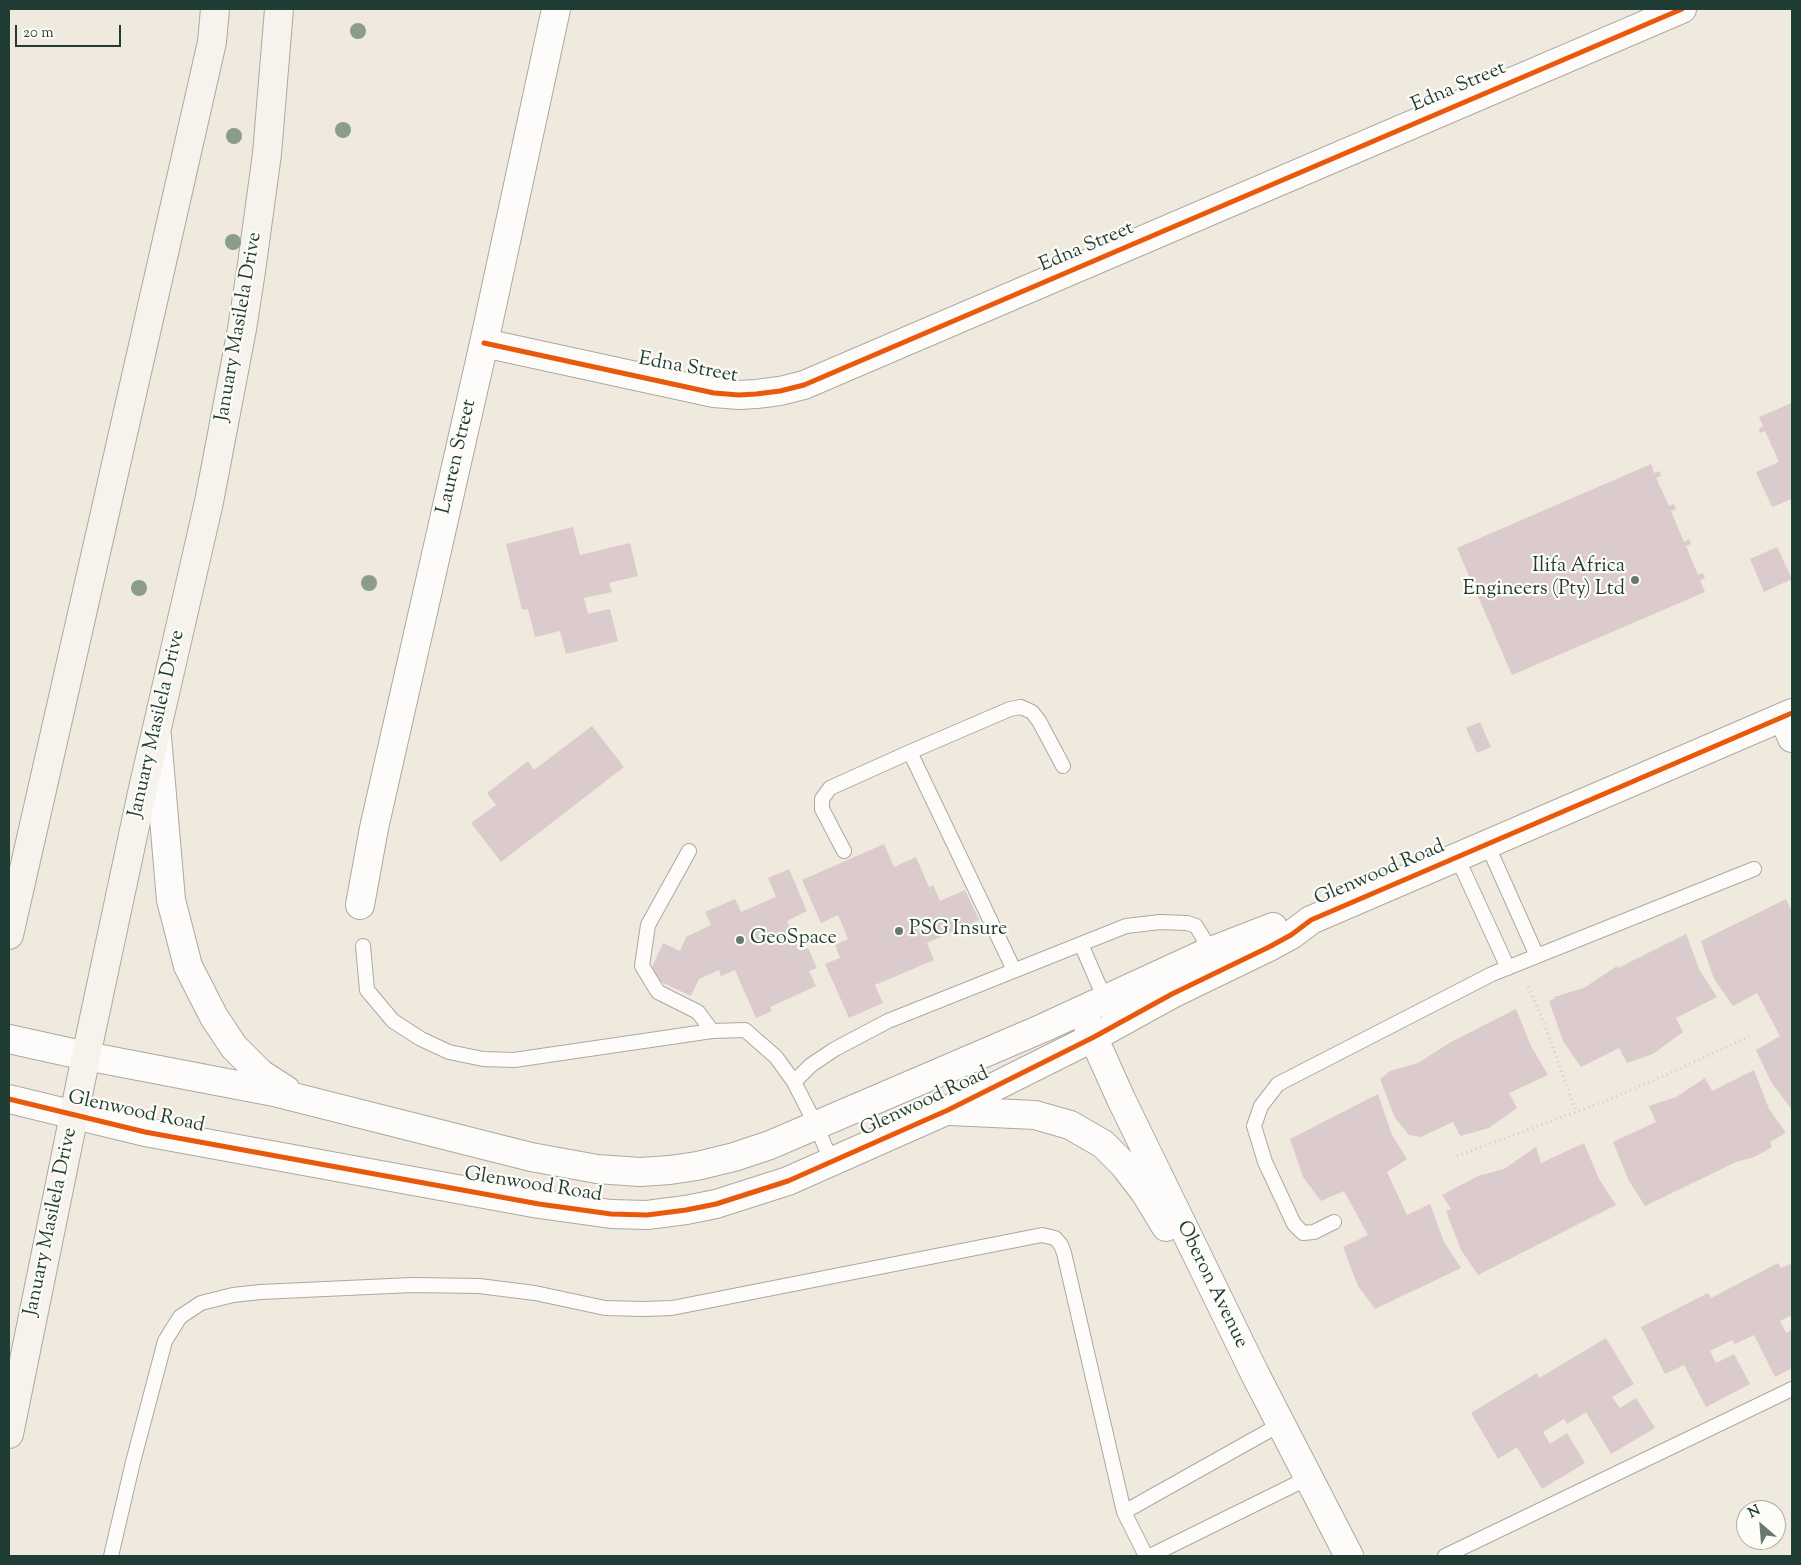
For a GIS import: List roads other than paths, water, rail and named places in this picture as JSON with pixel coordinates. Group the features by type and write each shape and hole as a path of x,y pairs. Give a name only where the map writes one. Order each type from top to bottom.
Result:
{"main road":[{"path":"9,935 212,42 215,9"},
{"name":"January Masilela Drive","path":"9,1434 86,1056 156,728 209,502 242,328 266,154 279,9"}],"street":[{"name":"Lauren Street","path":"360,905 374,828 484,343 556,9"},
{"name":"Edna Street","path":"484,343 714,393 756,394 804,385 1682,9"},
{"name":"Glenwood Road","path":"9,1099 145,1132 539,1204 611,1214 647,1215 716,1204 751,1195 788,1181 948,1110 1283,939 1311,920 1487,844 1789,723"},
{"path":"156,728 171,900 188,966 214,1017 234,1047 261,1074 297,1098"},
{"name":"Glenwood Road","path":"9,1039 297,1098 532,1157 597,1169 640,1172 679,1169 734,1157 770,1145 1043,1028 1211,951 1276,926 1311,920"},
{"name":"Oberon Avenue","path":"1092,1004 1105,1031 1121,1099 1255,1374 1349,1556"},
{"path":"948,1110 1035,1115 1070,1125 1103,1144 1124,1165 1144,1191 1255,1374"}],"lane":[{"path":"844,851 822,809 822,799 830,788 1010,708 1021,707 1032,712 1039,721 1063,766"},
{"path":"910,752 1014,970"},
{"path":"1487,844 1537,956"},
{"path":"689,851 648,926 642,966 658,992 698,1012 712,1031"},
{"path":"1457,857 1512,966"},
{"path":"1334,1222 1314,1232 1303,1233 1294,1224 1265,1162 1254,1126 1261,1106 1278,1084 1492,974 1754,869"},
{"path":"794,1082 811,1065 835,1049 888,1021 1126,926 1146,923 1187,923 1196,926 1211,951"},
{"path":"1080,944 1092,1004"},
{"path":"363,946 367,990 393,1021 421,1039 449,1052 483,1059 514,1060 712,1031 745,1030 776,1057 794,1082 816,1125 832,1163"},
{"path":"112,1556 133,1462 165,1342 180,1317 201,1303 234,1295 260,1292 412,1285 479,1286 535,1293 605,1308 672,1308 1042,1235 1055,1238 1061,1245 1064,1253 1124,1512 1146,1556"},
{"path":"1445,1556 1792,1388"},
{"path":"1124,1512 1281,1424"},
{"path":"1150,1556 1308,1478"}],"place":[{"name":"Ilifa Africa Engineers (Pty) Ltd","path":"1635,580"},
{"name":"PSG Insure","path":"899,931"},
{"name":"GeoSpace","path":"740,940"}]}
